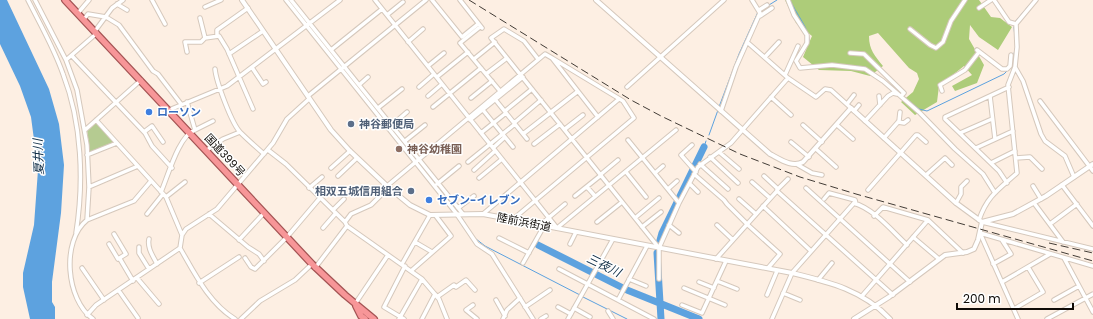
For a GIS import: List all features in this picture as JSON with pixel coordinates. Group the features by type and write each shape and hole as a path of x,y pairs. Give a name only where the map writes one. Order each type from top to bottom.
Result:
{"highway":[{"name":"国道399号","path":"65,0 169,110 192,131 238,185 314,267 374,319"},
{"path":"355,304 361,318"}],"street":[{"path":"28,0 64,74 74,116 79,156 80,204 70,265 70,278 78,300 87,315 93,319"},
{"path":"35,0 66,60 77,90 85,130 87,155 89,187 87,220"},
{"path":"78,13 89,0"},
{"path":"66,60 96,32 106,17 117,4 123,0"},
{"path":"152,0 165,24"},
{"path":"205,7 221,0"},
{"name":"陸前浜街道","path":"242,0 331,130 357,158 410,205 436,216 483,214 613,240 768,268 834,284 862,296 877,306 890,319"},
{"path":"286,0 331,50 343,68 405,141 417,160"},
{"path":"291,0 309,26 436,184 463,214"},
{"path":"331,0 334,5"},
{"path":"169,110 181,104 220,90 253,69 340,0"},
{"path":"375,0 549,217 556,228 676,130"},
{"path":"235,319 226,314 199,283 180,248 182,235 186,229 217,209 268,150 287,119 308,98 426,0"},
{"path":"432,0 462,37 480,26"},
{"path":"460,0 480,26"},
{"path":"596,0 770,154 791,164 798,164 809,157 852,109 859,105"},
{"path":"627,87 724,0"},
{"path":"752,0 759,10 759,17"},
{"path":"788,0 794,15 807,35 807,43 796,61 800,68 832,65 862,68 874,74 900,95 983,174 995,193"},
{"path":"910,29 936,48 943,42 951,21 965,0"},
{"path":"979,8 992,0 1009,22 1015,24"},
{"path":"854,319 863,317 939,259 950,254 963,253 974,249 980,233 980,221 985,203 1017,173 1009,87 1015,67 1018,47 1015,24 1036,0"},
{"path":"387,15 403,2"},
{"path":"117,4 127,10"},
{"path":"759,10 767,5"},
{"path":"217,35 217,30 248,8"},
{"path":"719,109 759,17 763,12 772,8"},
{"path":"331,50 382,9"},
{"path":"84,19 88,14 106,17 121,28 153,71 158,74 181,104"},
{"path":"200,18 205,38"},
{"path":"480,26 460,43 500,91"},
{"path":"408,42 424,29"},
{"path":"538,59 524,41 504,29 491,38 659,248"},
{"path":"229,54 263,31"},
{"path":"187,52 185,42 201,42 205,38 217,35"},
{"path":"217,35 221,38 229,54 253,110"},
{"path":"474,59 495,42"},
{"path":"747,42 787,76 816,97 826,89 831,90 956,202 980,221 1093,249"},
{"path":"765,57 779,42"},
{"path":"659,278 659,248 695,172 700,164 731,143 771,97 787,76 798,46"},
{"path":"942,91 940,85 965,70 978,51 999,68 1008,68 1013,72"},
{"path":"419,87 468,52"},
{"path":"428,66 444,53"},
{"path":"850,53 864,54 904,93 900,95"},
{"path":"345,222 351,214 371,205 386,190 387,186 417,160 522,76 538,59 545,54 623,101 634,118 512,220"},
{"path":"1008,68 1011,63 1011,55"},
{"path":"72,56 144,132 152,146 172,168"},
{"path":"486,74 507,58"},
{"path":"552,58 598,117"},
{"path":"1015,67 1023,81 1041,134 1045,141 1065,156 1074,177"},
{"path":"215,68 220,90 240,132 264,154"},
{"path":"433,107 481,68"},
{"path":"253,69 263,84 266,82"},
{"path":"469,119 483,110 500,91 522,76"},
{"path":"358,85 368,77"},
{"path":"85,130 141,80"},
{"path":"471,98 492,81"},
{"path":"428,96 442,84"},
{"path":"1006,183 991,163 945,119 945,117 1009,87"},
{"path":"378,108 402,89"},
{"path":"481,133 532,89"},
{"path":"523,134 577,92"},
{"path":"865,120 890,94 900,95"},
{"path":"847,104 854,95"},
{"path":"879,96 880,105"},
{"path":"990,96 995,139"},
{"path":"771,97 791,115"},
{"path":"494,98 527,139"},
{"path":"483,214 619,99"},
{"path":"468,162 541,100"},
{"path":"187,102 192,131"},
{"path":"1040,102 1091,165 1093,171"},
{"path":"483,110 513,147"},
{"path":"392,125 407,112"},
{"path":"884,138 898,122 900,112"},
{"path":"564,129 583,115"},
{"path":"960,133 992,119"},
{"path":"96,120 163,194 182,235"},
{"path":"898,122 904,123 908,120"},
{"path":"148,214 163,194 176,152 192,131 213,122"},
{"path":"534,144 560,124"},
{"path":"405,141 425,125"},
{"path":"803,125 822,142"},
{"path":"837,125 853,139"},
{"path":"144,132 152,126 163,142"},
{"path":"976,148 1013,131"},
{"path":"207,150 223,138 240,132"},
{"path":"868,190 916,135 926,142"},
{"path":"474,170 505,137"},
{"path":"628,140 679,203"},
{"path":"791,142 809,157"},
{"path":"87,155 117,143"},
{"path":"692,145 681,155 695,172 747,224 780,254 768,268"},
{"path":"816,149 836,167"},
{"path":"268,150 335,211 347,226 422,279 436,296 447,319"},
{"path":"331,168 350,151"},
{"path":"991,163 1015,151"},
{"path":"719,152 739,169"},
{"path":"710,157 738,183"},
{"path":"1016,158 1030,157 1042,169"},
{"path":"338,176 357,158"},
{"path":"926,175 945,158 952,165"},
{"path":"479,178 502,159"},
{"path":"576,196 618,160"},
{"path":"700,164 728,189"},
{"path":"798,164 812,173 822,175"},
{"path":"980,221 1013,214 1041,199 1091,165"},
{"path":"89,187 138,166"},
{"path":"436,184 459,166"},
{"path":"655,173 663,166"},
{"path":"626,172 646,197"},
{"path":"764,176 777,190 893,295"},
{"path":"309,188 322,177"},
{"path":"716,259 788,179"},
{"path":"76,233 87,220 134,200 142,193 150,180"},
{"path":"668,189 677,181"},
{"path":"956,202 962,194 961,187 967,181"},
{"path":"163,194 185,182"},
{"path":"752,182 770,198"},
{"path":"436,184 476,244 492,254 533,319"},
{"path":"690,184 698,192"},
{"path":"1062,185 1092,223"},
{"path":"1033,186 1041,199"},
{"path":"587,187 595,196"},
{"path":"806,188 910,282"},
{"path":"824,199 829,193 855,200 856,204"},
{"path":"458,208 474,196"},
{"path":"245,258 253,269 264,261 287,237 320,198"},
{"path":"635,218 660,198"},
{"path":"323,228 344,199"},
{"path":"739,199 756,214"},
{"path":"597,222 622,202"},
{"path":"772,319 792,274 854,203 861,205 906,245"},
{"path":"1034,203 1063,242"},
{"path":"523,263 542,225 565,204"},
{"path":"1050,224 1076,204"},
{"path":"763,206 811,251"},
{"path":"874,216 883,207 928,220 963,253"},
{"path":"642,227 661,212"},
{"path":"239,240 264,213"},
{"path":"209,214 239,240 259,254 264,261"},
{"path":"422,279 401,318 384,307 414,242 430,214"},
{"path":"411,271 451,236 436,216"},
{"path":"862,296 928,220"},
{"path":"669,225 679,233"},
{"path":"717,225 733,240"},
{"path":"241,319 260,301 314,267 347,226"},
{"path":"570,244 576,232"},
{"path":"980,233 1092,267"},
{"path":"980,233 1018,319"},
{"path":"114,234 126,254 120,259"},
{"path":"913,237 939,259"},
{"path":"499,238 529,253"},
{"path":"149,239 148,244 157,264"},
{"path":"568,319 613,240"},
{"path":"994,264 1011,254 1002,240"},
{"path":"414,242 432,252"},
{"path":"109,244 133,281"},
{"path":"618,300 647,246"},
{"path":"139,247 139,253 149,269"},
{"path":"87,315 96,305 119,291 180,248"},
{"path":"1002,282 1050,254"},
{"path":"355,304 388,255"},
{"path":"199,283 239,257"},
{"path":"1064,258 1093,312"},
{"path":"682,305 702,313 726,261"},
{"path":"818,280 832,263"},
{"path":"1014,309 1043,292 1028,267"},
{"path":"82,268 104,300"},
{"path":"559,269 654,319"},
{"path":"767,295 777,271"},
{"path":"137,278 159,304"},
{"path":"629,279 646,286"},
{"path":"422,319 436,296 454,285 456,287 466,280 475,290"},
{"path":"717,281 737,289"},
{"path":"699,282 714,288"},
{"path":"1054,300 1079,286"},
{"path":"684,288 725,305"},
{"path":"525,306 550,290"},
{"path":"119,291 138,318"},
{"path":"783,293 800,300"},
{"path":"1047,319 1093,294"},
{"path":"504,318 507,310 520,298"},
{"path":"496,300 504,318"},
{"path":"473,305 466,310 477,319"},
{"path":"558,307 571,314"},
{"path":"574,308 590,317"},
{"path":"608,311 613,319"},
{"path":"541,319 546,316"}],"green space":[{"path":"785,0 979,0 991,17 1000,18 1012,27 998,50 979,37 970,25 969,39 984,65 977,83 955,91 952,86 972,75 964,66 939,86 937,102 915,115 901,102 913,92 919,79 917,73 909,68 878,33 869,36 869,41 873,52 883,66 870,76 851,71 819,70 803,57 812,36 796,23"},
{"path":"96,123 114,143 90,152 87,130"}],"water":[{"name":"夏井川","path":"0,0 7,0 49,89 59,124 64,165 61,213 52,282 52,302 55,307 55,319 30,319 23,287 23,273 34,225 38,170 31,117 20,86 0,44"}],"waterway":[{"path":"769,5 777,0"},
{"path":"790,0 805,26 809,41"},
{"path":"1015,22 1031,3"},
{"path":"719,107 739,54 758,12"},
{"path":"1014,27 1015,38"},
{"path":"1012,66 1015,49"},
{"path":"835,64 865,67 876,74"},
{"path":"903,96 919,109 927,111 1004,74 1010,68"},
{"path":"348,75 417,159"},
{"path":"709,135 718,110"},
{"name":"三夜川","path":"704,147 706,141"},
{"name":"三夜川","path":"659,244 662,233 704,147"},
{"path":"419,162 457,212"},
{"path":"461,217 465,223"},
{"path":"476,239 485,246 580,295"},
{"name":"三夜川","path":"538,245 627,290 699,319"},
{"name":"三夜川","path":"657,253 661,319"},
{"path":"583,297 627,319"}],"railway":[{"path":"469,0 631,100 740,154 800,177 856,194 1093,261"},
{"path":"1049,243 1093,253"}],"place":[{"name":"ローソン","path":"149,112"},
{"name":"神谷郵便局","path":"351,124"},
{"name":"神谷幼稚園","path":"399,149"},
{"name":"相双五城信用組合","path":"411,191"},
{"name":"セブン-イレブン","path":"429,200"}]}
